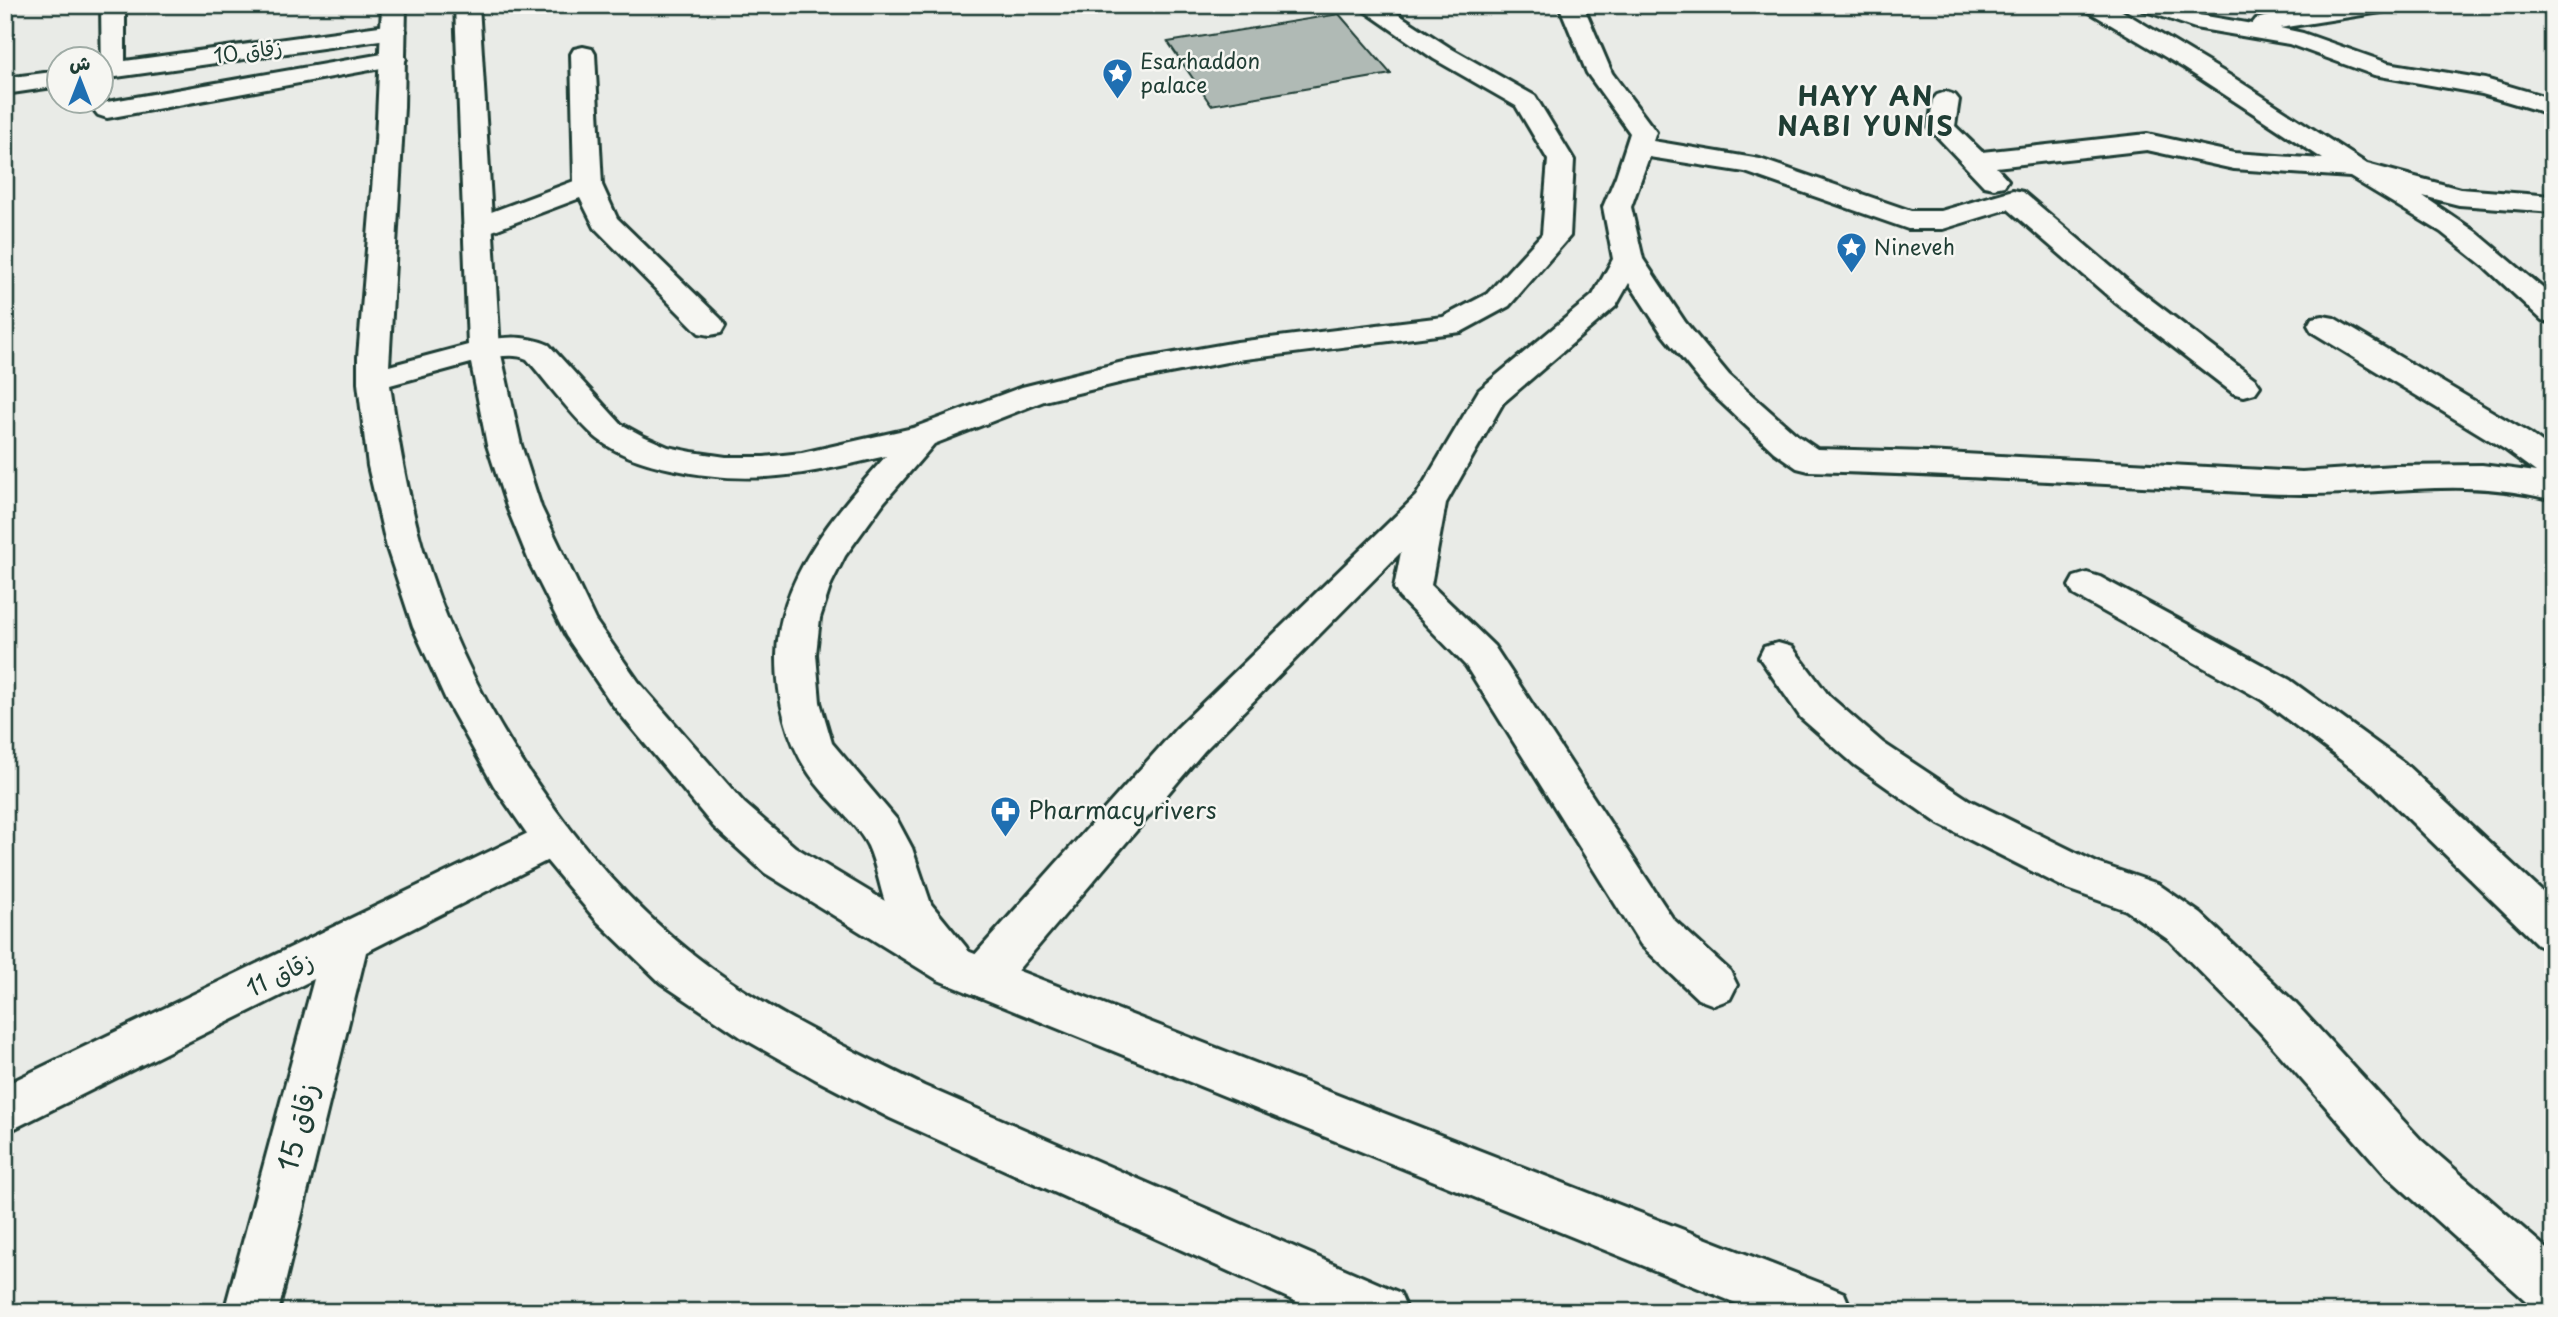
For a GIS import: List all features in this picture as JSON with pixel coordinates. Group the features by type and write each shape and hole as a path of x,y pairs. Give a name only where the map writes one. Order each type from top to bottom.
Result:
{"street":[{"path":"109,46 113,5"},
{"path":"467,5 484,350 504,446 524,507 579,626 626,694 729,815 780,859 855,908 969,972 1825,1312"},
{"path":"374,380 484,350 529,347 538,352 608,431 659,456 726,468 802,464 922,438 1033,394 1123,372 1237,351 1450,325 1498,300 1556,236 1561,160 1525,101 1443,54 1368,5"},
{"path":"1571,5 1582,41 1617,104 1643,132 1630,176 1617,207 1628,259 1674,328 1718,382 1786,444 1809,460 1927,463 2302,483 2394,477 2482,476 2531,482 2553,489"},
{"path":"2094,5 2143,32 2357,169 2435,215 2499,262 2553,314"},
{"path":"2151,5 2195,21 2294,38 2383,69 2485,87 2553,107"},
{"path":"2143,32 2243,28 2381,5"},
{"path":"116,108 394,32 374,380 387,477 424,610 455,683 504,768 553,838 601,896 674,966 740,1012 907,1102 1381,1312"},
{"name":"زقاق 10","path":"116,70 394,32"},
{"path":"583,54 588,185 605,222 710,326"},
{"path":"5,86 46,80"},
{"path":"1946,100 1942,128 2013,198 2087,266 2194,351 2244,386"},
{"path":"1976,161 2147,142 2234,161 2357,169 2459,197 2553,204"},
{"path":"1639,147 1750,165 1908,220 1943,220 2013,198"},
{"path":"477,227 588,185"},
{"path":"969,972 1190,740 1429,503 1490,397 1605,300 1628,259"},
{"path":"2323,325 2518,442 2553,468"},
{"path":"922,438 832,543 811,583 798,625 795,669 802,713 819,757 877,825 888,842 908,904 924,934 969,972"},
{"path":"1429,503 1412,588 1480,656 1657,932 1714,985"},
{"path":"2087,586 2276,690 2389,774 2553,931"},
{"path":"1778,657 1815,707 1869,754 1954,812 2082,876 2142,897 2185,928 2277,1017 2403,1157 2553,1289"},
{"name":"زقاق 11","path":"5,1110 553,838"},
{"name":"زقاق 15","path":"251,1312 346,943"}],"building":[{"path":"1339,14 1391,74 1211,105 1168,42"}],"place":[{"name":"Esarhaddon palace","path":"1117,101"},
{"name":"Nineveh","path":"1851,275"},
{"name":"Pharmacy rivers","path":"1005,838"}],"district":[{"name":"HAYY AN NABI YUNIS","path":"1866,112"}]}
